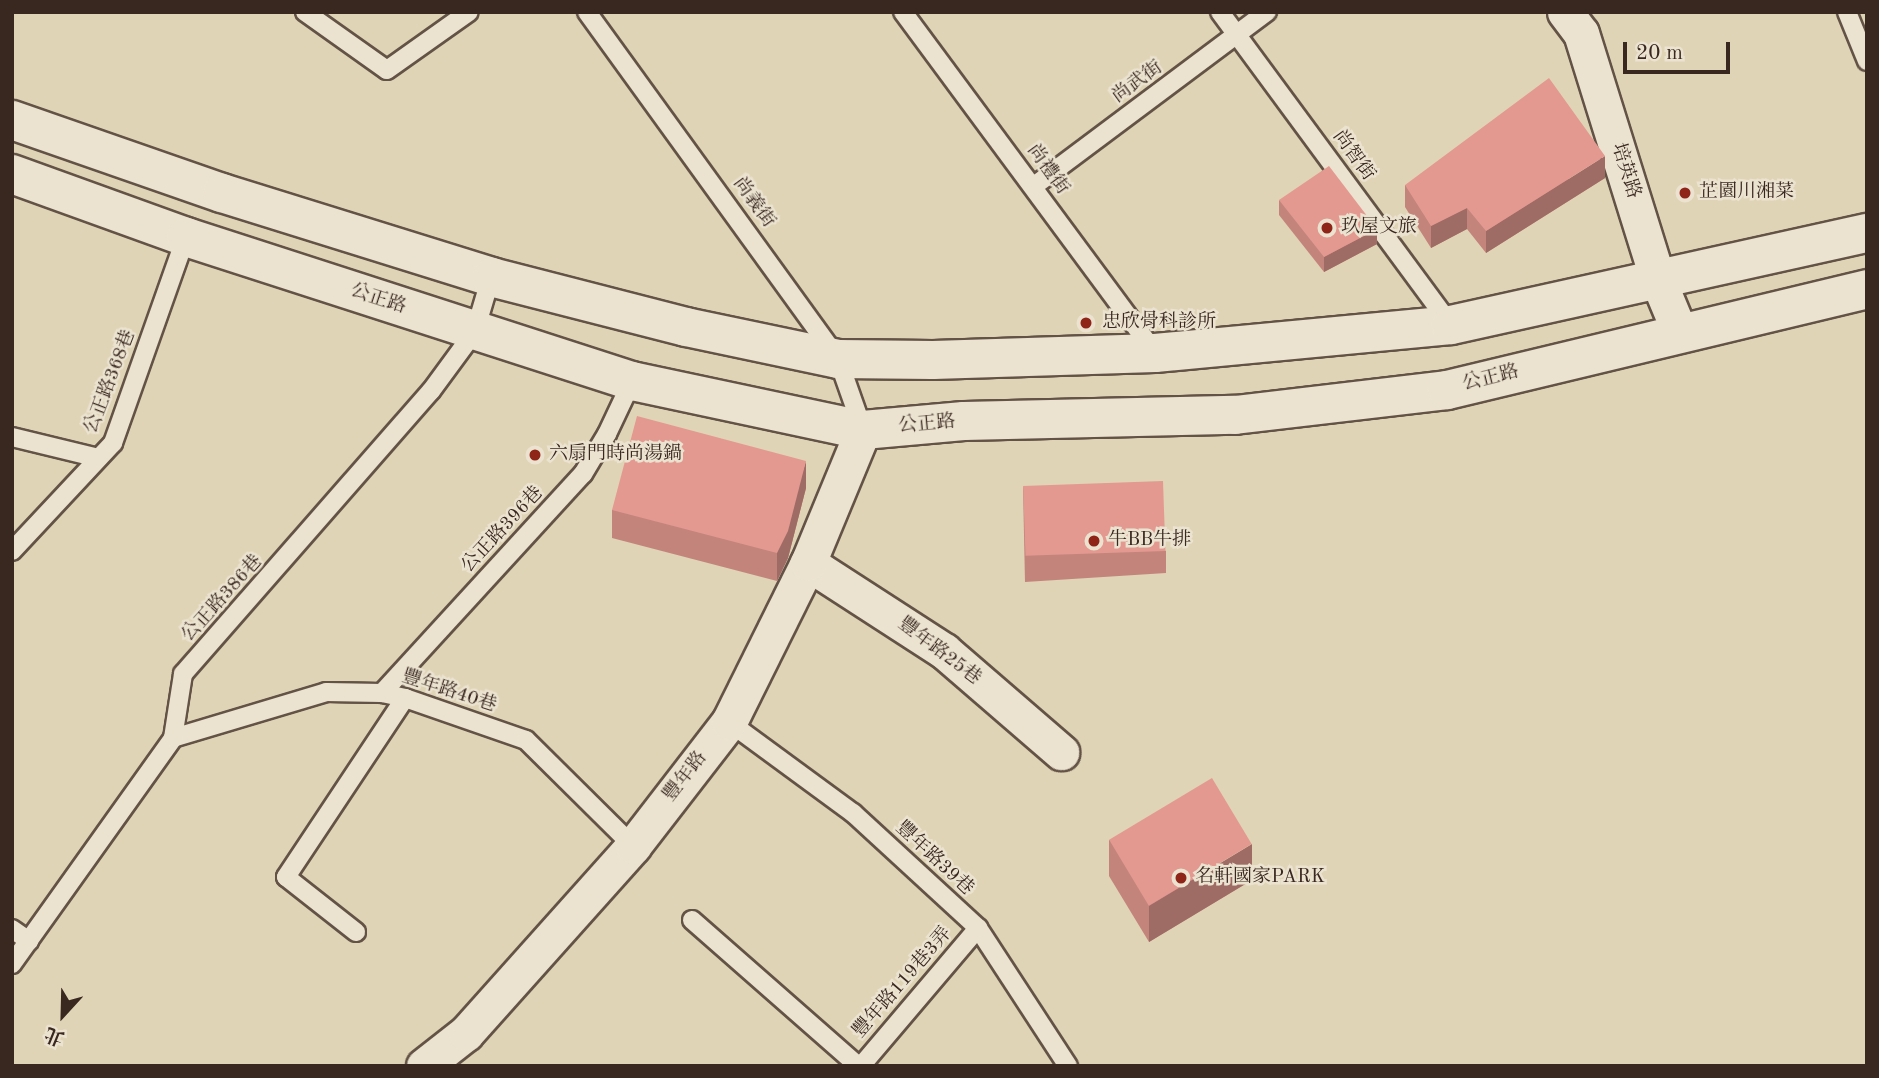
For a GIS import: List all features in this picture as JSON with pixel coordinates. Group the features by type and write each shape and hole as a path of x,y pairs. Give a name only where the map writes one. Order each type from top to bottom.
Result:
{"street":[{"name":"培英路","path":"1573,19 1658,280 1681,333"},
{"path":"12,120 222,193 491,277 686,327 838,359 933,360 1155,354 1451,326 1867,233"},
{"name":"公正路","path":"12,174 186,237 632,381 863,430 964,421 1235,415 1447,390 1867,289"},
{"name":"豐年路","path":"424,1066 466,1032 633,846 729,722 808,563 863,430"},
{"name":"豐年路25巷","path":"808,563 944,651 1061,752"}],"lane":[{"path":"305,12 387,70 469,12"},
{"name":"尚義街","path":"587,12 838,359 863,430"},
{"name":"尚禮街","path":"904,12 1155,354"},
{"name":"尚智街","path":"1220,12 1451,326"},
{"name":"尚武街","path":"1034,186 1238,36 1266,12"},
{"path":"1847,12 1867,61"},
{"name":"公正路368巷","path":"12,551 113,443 186,237"},
{"name":"公正路386巷","path":"12,964 173,738 183,674 431,391 475,331 491,277"},
{"name":"公正路396巷","path":"382,692 583,474 607,434 632,381"},
{"path":"12,437 99,458"},
{"name":"豐年路40巷","path":"173,738 326,692 382,692 526,740 633,846"},
{"path":"356,932 286,877 405,698"},
{"name":"豐年路39巷","path":"729,722 853,813 978,928 1068,1066"},
{"path":"692,920 859,1066"},
{"name":"豐年路119巷3弄","path":"859,1066 978,928"},
{"path":"12,929 29,941"}],"building":[{"path":"1549,78 1605,156 1486,231 1467,208 1431,226 1405,185"},
{"name":"玖屋文旅","path":"1329,166 1377,229 1324,257 1279,200"},
{"path":"637,416 806,461 788,531 777,553 612,510"},
{"name":"牛BB牛排","path":"1163,481 1165,551 1026,556 1023,486"},
{"path":"1212,778 1252,844 1149,906 1109,840"}],"place":[{"name":"芷園川湘菜","path":"1685,193"},
{"name":"玖屋文旅","path":"1327,228"},
{"name":"忠欣骨科診所","path":"1086,323"},
{"name":"六扇門時尚湯鍋","path":"535,455"},
{"name":"牛BB牛排","path":"1094,541"},
{"name":"名軒國家PARK","path":"1181,878"}]}
